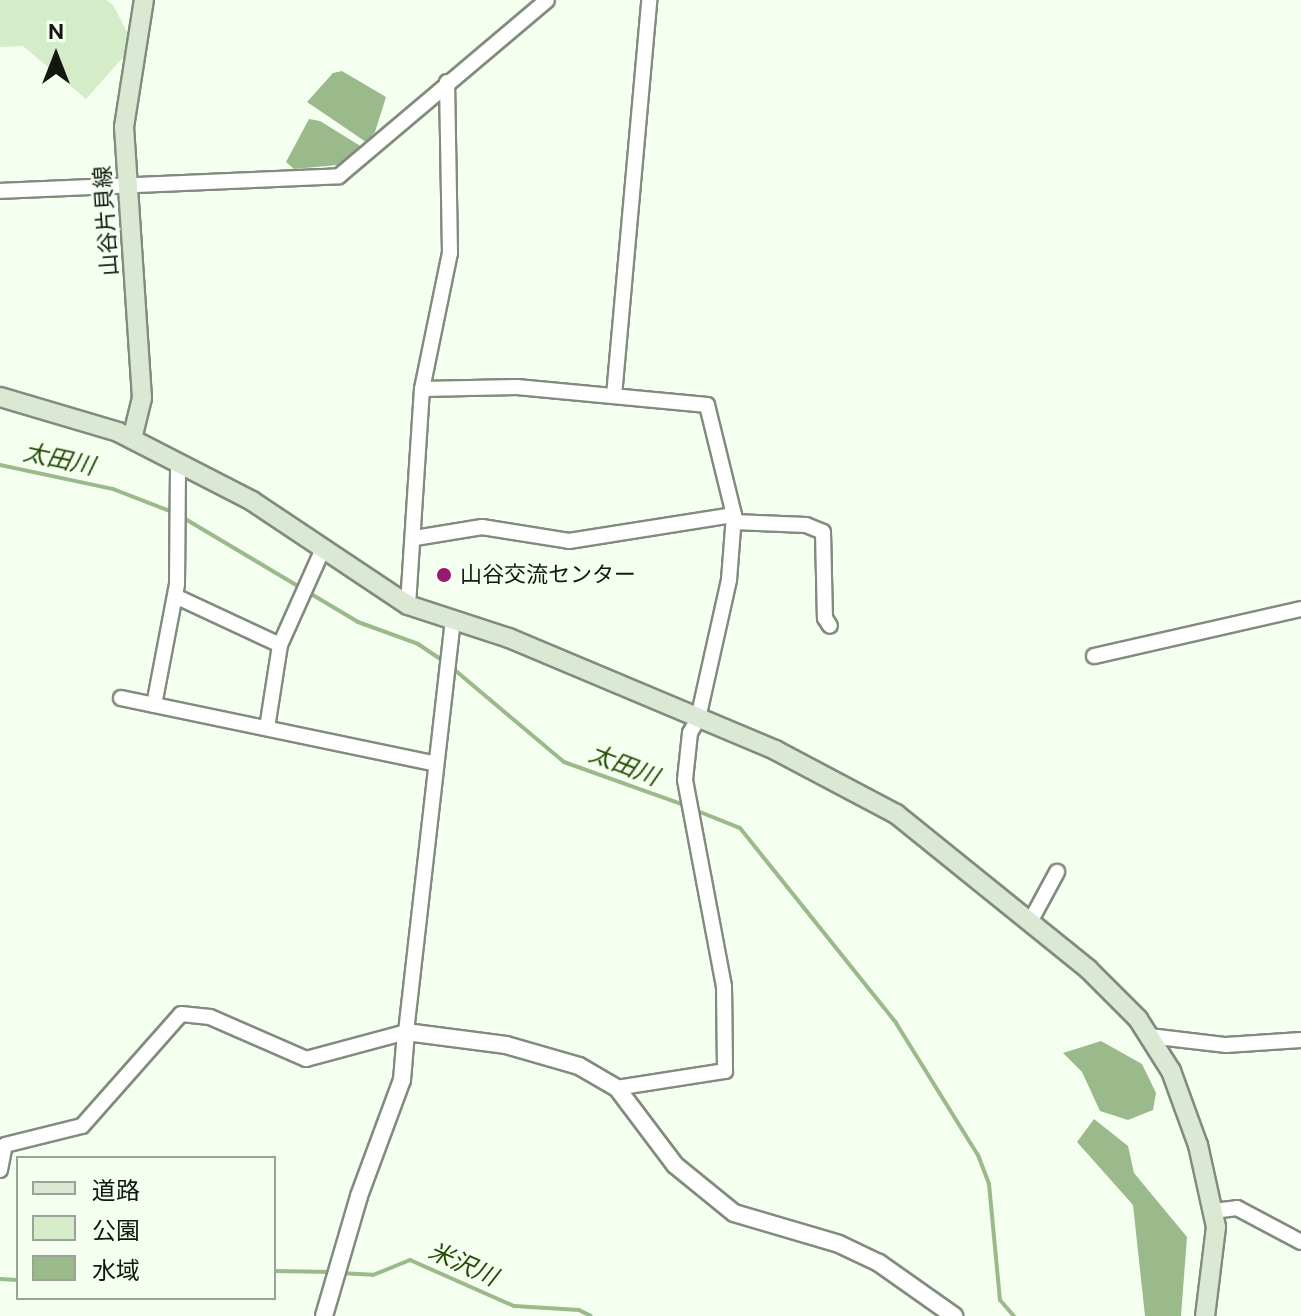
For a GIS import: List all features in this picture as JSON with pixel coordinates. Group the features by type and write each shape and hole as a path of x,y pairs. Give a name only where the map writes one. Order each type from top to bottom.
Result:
{"main road":[{"name":"山谷片貝線","path":"132,439 142,398 124,127 144,0"},
{"path":"0,397 132,439 252,501 408,605 453,620 830,775 896,814 1088,969 1149,1036 1171,1071 1193,1130 1213,1211 1205,1316"}],"street":[{"path":"0,191 339,176 547,0"},
{"path":"614,396 649,0"},
{"path":"408,605 415,538 422,389 450,253 447,82"},
{"path":"422,389 517,387 707,405 734,519 729,580 698,719 690,733 685,780 721,958 725,1071 617,1088"},
{"path":"154,705 175,596 178,463"},
{"path":"415,538 482,527 569,541 734,519 806,525 823,532 825,618 830,626"},
{"path":"267,728 280,645 323,549"},
{"path":"175,596 280,645"},
{"path":"1094,656 1301,609"},
{"path":"324,1316 402,1080 433,763 453,620"},
{"path":"121,698 433,763"},
{"path":"1030,922 1057,872"},
{"path":"0,1170 5,1145 82,1126 181,1014 210,1017 306,1059 406,1032 506,1045 579,1066 617,1088 675,1165 734,1213 852,1251 954,1316"},
{"path":"1149,1036 1226,1045 1301,1040"},
{"path":"1213,1211 1237,1208 1301,1242"}],"green space":[{"path":"0,0 106,0 113,5 134,45 86,99 23,46 0,47"}],"water":[{"path":"342,71 386,97 375,132 366,142 307,102 333,73"},
{"path":"309,119 320,121 362,147 348,164 294,169 286,162"},
{"path":"1101,1041 1142,1064 1156,1093 1153,1110 1128,1120 1100,1111 1082,1072 1063,1053"},
{"path":"1094,1119 1128,1146 1134,1173 1187,1237 1181,1316 1145,1316 1133,1205 1077,1142"}],"waterway":[{"name":"太田川","path":"0,465 113,489 175,513"},
{"name":"太田川","path":"182,517 358,622 418,644 443,661"},
{"name":"太田川","path":"450,666 564,762 687,806"},
{"name":"太田川","path":"695,810 740,828 896,1023 978,1155 989,1184 1000,1300 1014,1316"},
{"name":"米沢川","path":"340,1273 373,1275 410,1260 514,1306 579,1310 591,1316"},
{"name":"米沢川","path":"276,1271 331,1272"},
{"name":"米沢川","path":"0,1279 16,1280"}],"place":[{"name":"山谷交流センター","path":"444,575"}]}
